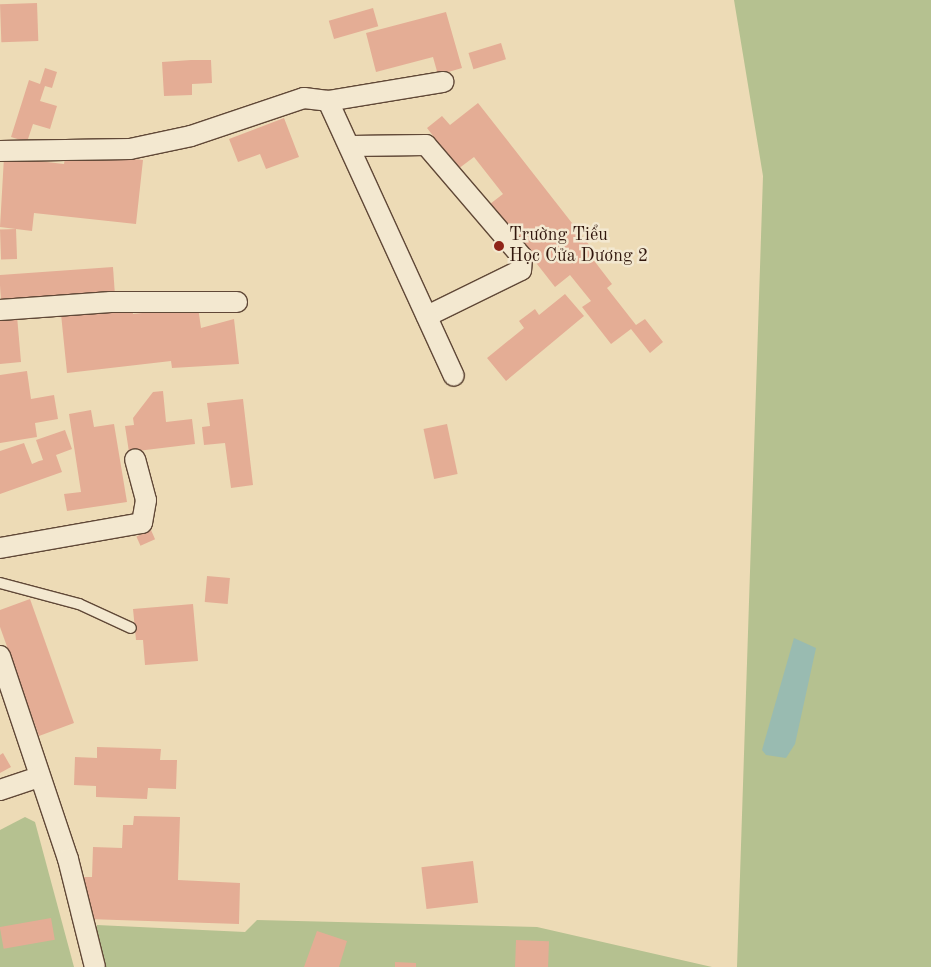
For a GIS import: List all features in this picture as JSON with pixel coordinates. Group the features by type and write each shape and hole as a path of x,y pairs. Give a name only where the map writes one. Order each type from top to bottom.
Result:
{"street":[{"path":"0,152 130,149 192,136 304,98 328,101 443,82"},
{"path":"328,101 351,146 454,376"},
{"path":"351,146 426,145 522,257 522,270 427,316"},
{"path":"0,310 111,302 237,302"},
{"path":"0,548 142,523 146,500 135,459"},
{"path":"0,656 68,860 95,967"},
{"path":"0,790 39,776"}],"lane":[{"path":"0,583 71,601 131,628"}],"green space":[{"path":"734,0 931,0 931,967 737,967 763,176"},
{"path":"25,817 35,822 74,967 0,967 0,830"},
{"path":"257,920 537,927 712,967 102,967 93,933 97,925 245,932"}],"water":[{"path":"794,638 816,648 795,744 786,758 766,755 762,750"}],"building":[{"path":"37,3 38,41 1,42 0,4"},
{"path":"373,8 378,26 334,39 329,21"},
{"path":"446,12 462,68 438,75 433,57 376,72 366,33"},
{"path":"501,43 506,59 473,69 468,53"},
{"path":"211,60 212,83 192,84 192,95 164,96 162,62"},
{"path":"45,68 57,72 52,88 45,86 40,101 57,106 50,129 33,124 27,142 11,137 29,80 40,84"},
{"path":"478,103 597,255 592,258 612,284 607,288 636,325 645,319 663,342 650,353 631,329 611,344 582,307 591,301 570,275 555,287 490,204 503,194 474,157 454,172 433,145 437,141 427,128 442,116 450,125"},
{"path":"284,118 299,157 266,169 260,154 238,162 229,139"},
{"path":"66,151 143,160 136,224 34,213 32,231 0,227 4,157 64,164"},
{"path":"16,229 17,259 1,260 0,230"},
{"path":"113,267 115,293 1,301 0,275"},
{"path":"565,294 584,316 506,381 487,358 524,328 519,321 535,309 539,315"},
{"path":"132,306 133,314 198,307 201,328 234,319 239,364 172,368 171,361 67,373 61,314"},
{"path":"17,316 21,362 0,364 0,317"},
{"path":"27,371 31,399 54,395 58,419 35,423 37,437 0,443 0,375"},
{"path":"163,391 166,422 192,419 195,444 129,452 125,426 134,425 133,418 153,392"},
{"path":"243,399 253,485 231,488 225,443 204,445 202,427 210,426 207,403"},
{"path":"91,410 94,427 114,424 127,502 67,511 64,494 81,492 69,414"},
{"path":"447,424 458,474 434,479 424,429"},
{"path":"65,430 72,449 56,455 62,472 0,494 0,451 24,443 32,464 43,460 36,440"},
{"path":"151,530 155,539 140,546 136,537"},
{"path":"207,576 230,578 228,604 205,602"},
{"path":"30,599 74,723 39,736 0,627 0,610"},
{"path":"193,604 198,661 145,665 143,640 136,640 133,609"},
{"path":"97,747 161,749 160,760 177,760 176,789 148,788 147,799 96,797 96,786 74,785 75,757 97,758"},
{"path":"3,753 11,767 0,773 0,755"},
{"path":"134,816 180,817 178,880 240,883 239,924 87,919 82,877 92,877 93,847 122,848 123,825 133,825"},
{"path":"473,861 478,903 427,909 421,867"},
{"path":"51,918 55,940 4,949 0,927"},
{"path":"317,931 347,941 339,967 304,967"},
{"path":"516,940 549,941 548,967 515,967"},
{"path":"395,962 416,963 416,967 395,967"}],"place":[{"name":"Trường Tiểu Học Cửa Dương 2","path":"499,246"}]}
